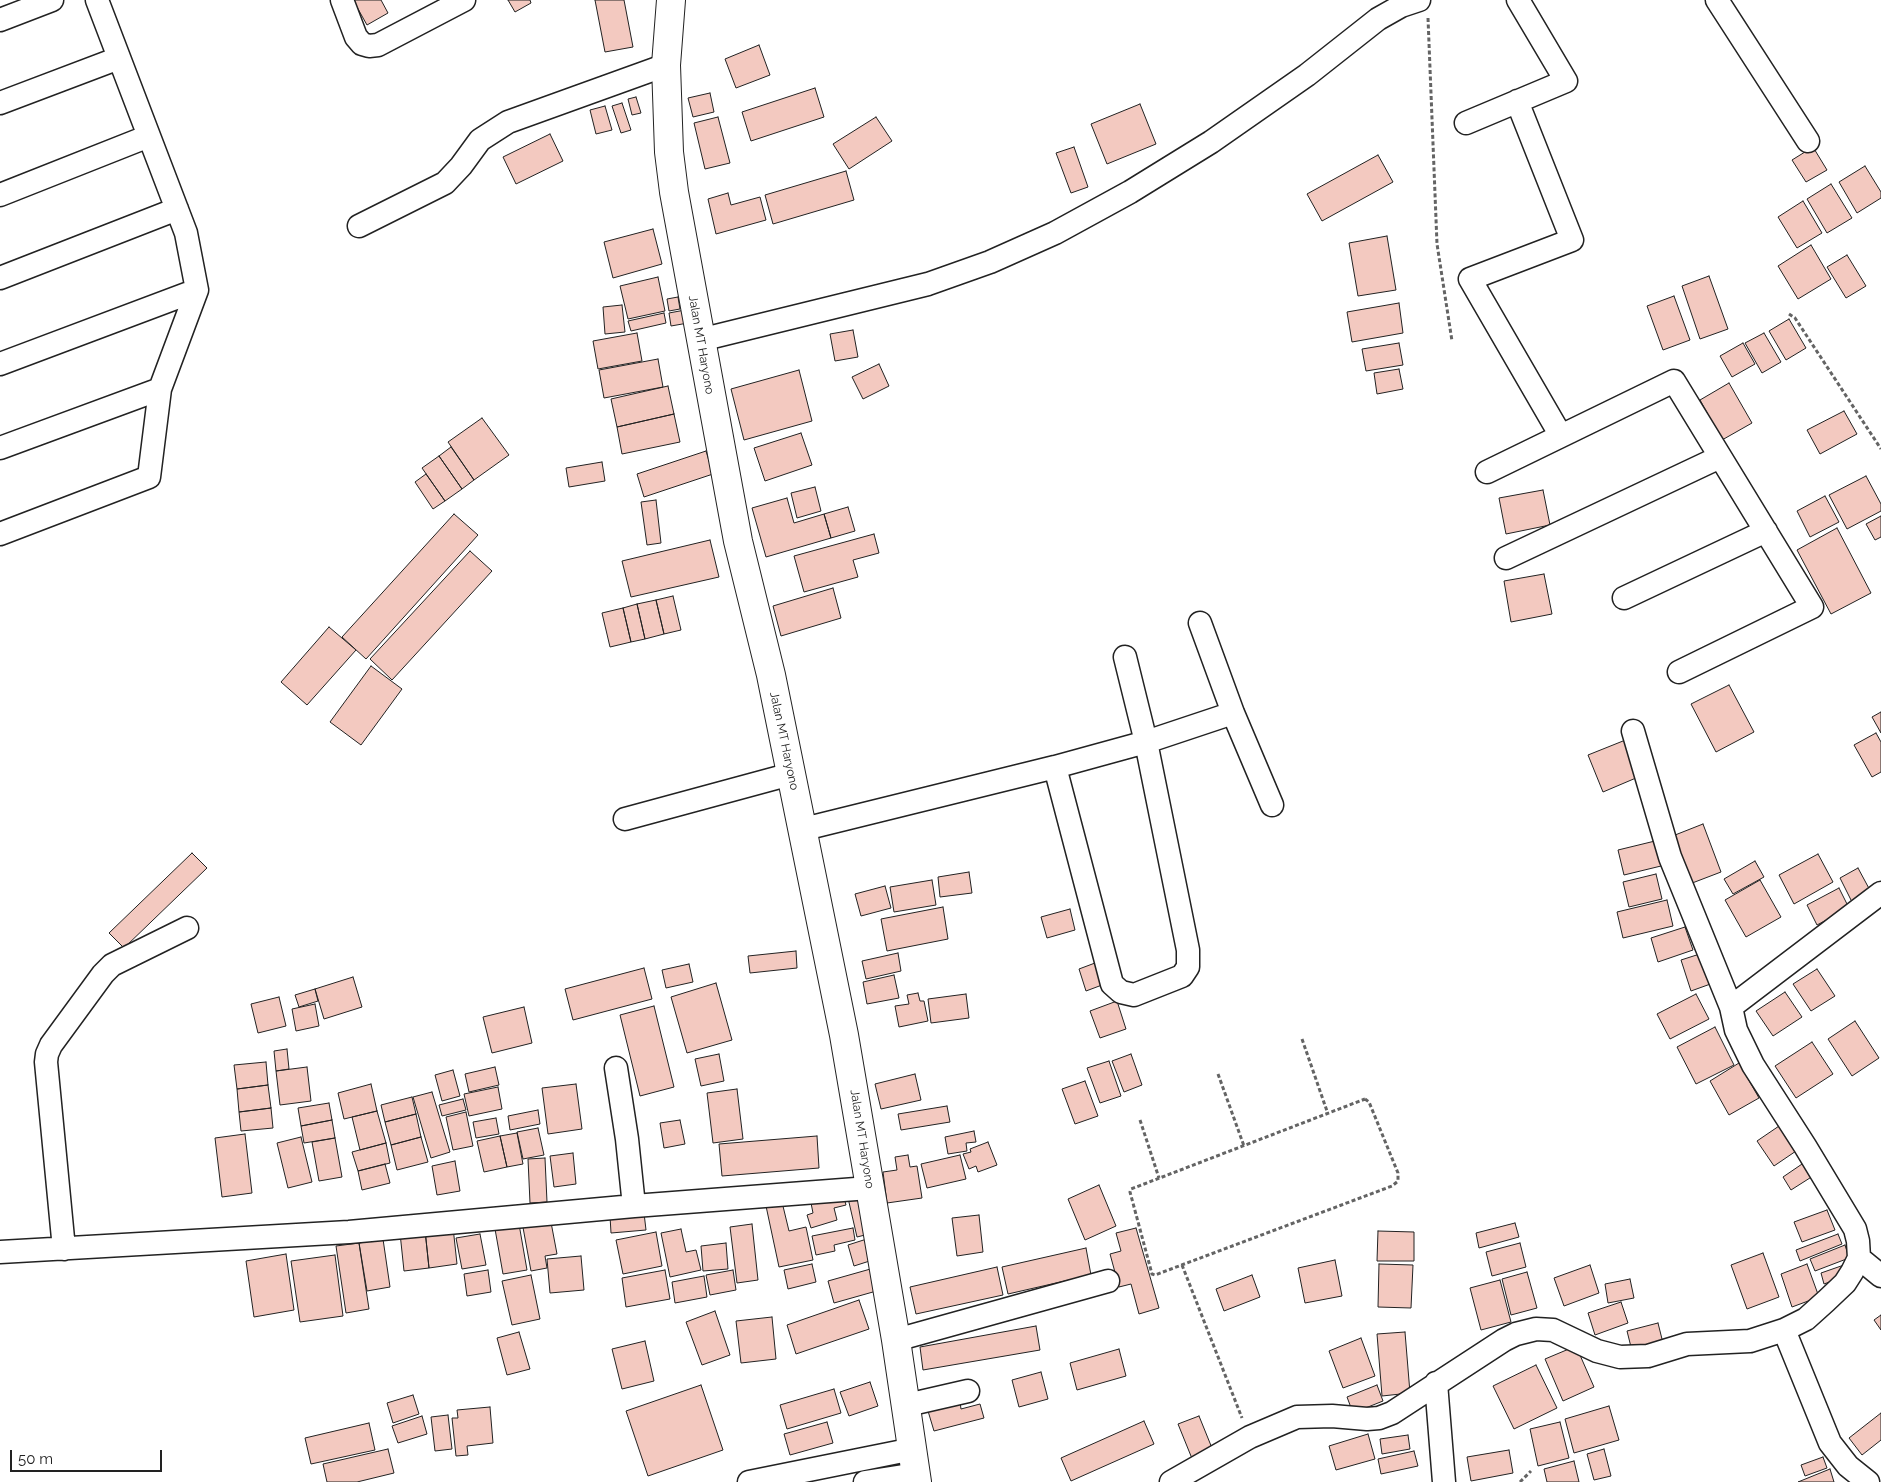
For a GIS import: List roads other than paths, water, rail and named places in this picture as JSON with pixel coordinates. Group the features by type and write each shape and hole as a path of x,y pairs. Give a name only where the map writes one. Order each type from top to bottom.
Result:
{"main road":[{"name":"Jalan MT Haryono","path":"671,0 666,65 669,152 674,192 738,541 771,675 804,829 844,1035 907,1405 915,1468"}],"street":[{"path":"0,20 52,0"},
{"path":"0,534 149,477 160,388 197,290 186,233 97,0"},
{"path":"342,0 356,37 362,44 369,46 378,44 464,0"},
{"path":"1466,123 1566,80 1518,0"},
{"path":"1717,0 1808,141"},
{"path":"700,340 928,284 990,262 1055,233 1130,192 1211,142 1307,75 1378,20 1401,6 1423,5"},
{"path":"0,103 119,58"},
{"path":"359,226 445,183 461,166 480,140 508,122 666,65"},
{"path":"1518,101 1572,240 1470,279 1561,436"},
{"path":"0,195 149,136"},
{"path":"0,278 177,209"},
{"path":"0,364 197,290"},
{"path":"1487,472 1674,381 1812,607 1679,672"},
{"path":"0,448 160,388"},
{"path":"1506,558 1720,457"},
{"path":"1624,598 1766,531"},
{"path":"1200,623 1233,713 1272,805"},
{"path":"1055,767 1112,984 1121,992 1134,995 1182,976 1186,972 1189,960 1146,742 1125,657"},
{"path":"804,829 1055,767 1146,742 1233,713"},
{"path":"1171,1482 1250,1436 1297,1417 1332,1416 1367,1419 1379,1418 1392,1413 1436,1383 1516,1334 1536,1329 1553,1330 1598,1351 1620,1357 1648,1356 1687,1344 1750,1340 1784,1330 1806,1318 1845,1283 1858,1258 1858,1240 1855,1230 1805,1146 1753,1066 1736,1030 1731,1007 1670,857 1633,731"},
{"path":"625,819 791,774"},
{"path":"1731,1007 1881,893"},
{"path":"64,1249 46,1062 47,1054 51,1045 80,1005 112,965 187,928"},
{"path":"616,1068 627,1139 634,1206"},
{"path":"0,1252 349,1232 634,1206 870,1188"},
{"path":"1858,1258 1881,1276"},
{"path":"896,1340 1108,1281"},
{"path":"1784,1330 1830,1442 1848,1466 1868,1482"},
{"path":"1436,1383 1444,1482"},
{"path":"907,1405 968,1391"},
{"path":"749,1482 915,1468"},
{"path":"865,1482 915,1468"}]}
